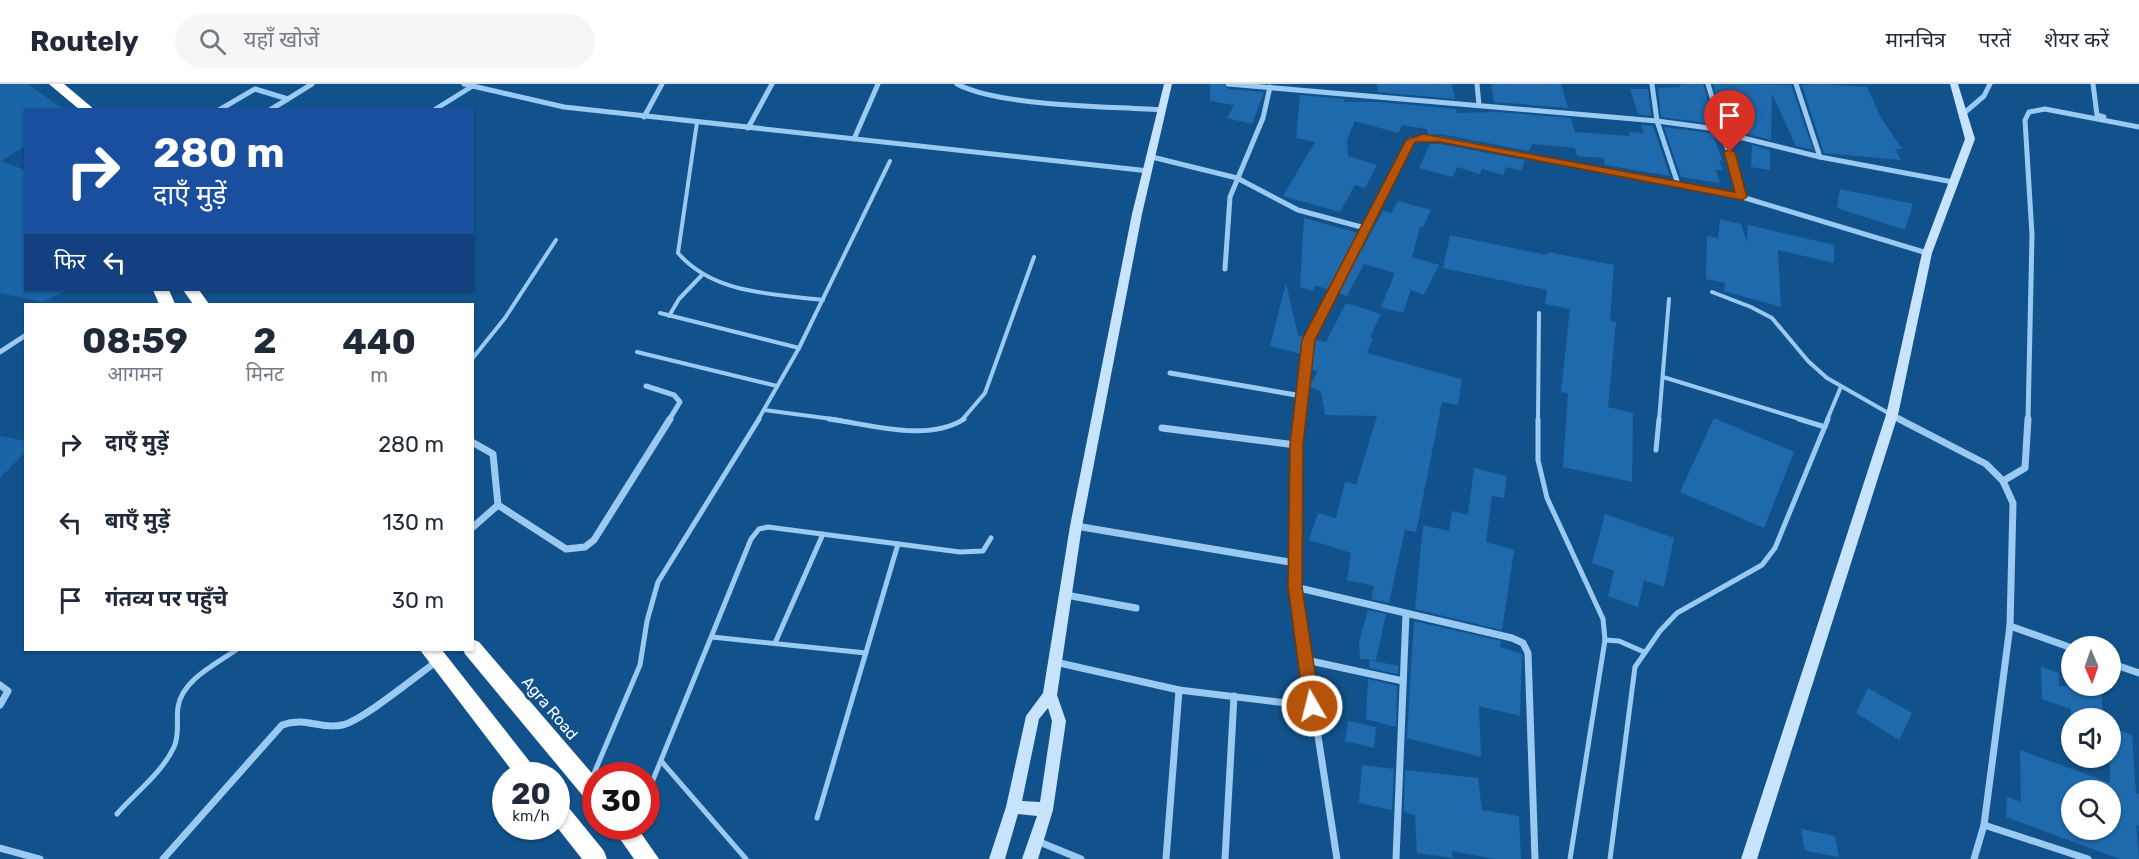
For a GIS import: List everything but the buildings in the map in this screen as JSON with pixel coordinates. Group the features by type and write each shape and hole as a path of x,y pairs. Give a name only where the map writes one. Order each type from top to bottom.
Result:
{"highway":[{"path":"56,84 86,108"},
{"name":"Agra Road","path":"474,650 582,778"},
{"path":"435,655 519,762"},
{"path":"570,826 596,859"},
{"path":"636,840 648,859"}],"street":[{"path":"273,108 312,84"},
{"path":"464,84 564,107 1149,171"},
{"path":"644,117 662,84"},
{"path":"748,128 771,84"},
{"path":"854,139 878,84"},
{"path":"957,84 963,90 995,96 1162,110"},
{"path":"1030,859 1046,810 1059,721 1050,695 1076,526 1137,214 1168,84"},
{"path":"1228,84 1657,121 1724,130 1735,136 1820,157 1953,182"},
{"path":"1477,84 1479,105"},
{"path":"1652,84 1657,121 1678,184"},
{"path":"1708,84 1724,130 1742,197"},
{"path":"1796,84 1820,157"},
{"path":"1749,859 1892,415 1927,253 1970,139 1954,84"},
{"path":"1963,114 1984,96 1990,84"},
{"path":"2093,84 2097,115 2139,125"},
{"path":"437,108 471,87"},
{"path":"1225,269 1227,211 1237,178 1263,118 1270,87"},
{"path":"222,108 255,89 288,99"},
{"path":"2003,481 2025,468 2026,459 2032,235 2025,120 2029,112 2045,109 2139,125"},
{"path":"1337,859 1295,587 1296,445 1308,340 1411,140 1423,137 1742,197 1927,253"},
{"path":"1152,157 1237,178 1298,210 1365,228"},
{"path":"0,352 24,336"},
{"path":"1170,373 1302,396"},
{"path":"474,442 493,454 497,477 494,492 498,506 566,549 585,548 594,540 680,402 674,395 646,386"},
{"path":"1892,415 1986,464 2003,481 2013,503 2010,626 1984,825 1974,859"},
{"path":"1162,428 1296,445"},
{"path":"474,526 498,506"},
{"path":"1076,526 1295,563"},
{"path":"1295,587 1512,638 1523,643 1528,653 1535,859"},
{"path":"1064,595 1136,608"},
{"path":"1396,859 1406,614"},
{"path":"2010,626 2061,644"},
{"path":"163,859 282,724 295,718 305,719 323,727 337,728 350,723 435,655"},
{"path":"1306,660 1404,681"},
{"path":"1054,662 1179,690 1312,706"},
{"path":"2121,667 2139,673"},
{"path":"0,685 8,691 0,705"},
{"path":"1166,859 1179,690"},
{"path":"998,859 1014,807 1033,716 1050,695"},
{"path":"1225,859 1234,696"},
{"path":"1014,807 1046,810"},
{"path":"1984,825 2088,859"},
{"path":"1037,841 1081,859"},
{"path":"0,848 40,859"}],"lane":[{"path":"697,123 678,253 685,265 720,282 823,300"},
{"path":"603,762 640,665 647,621 658,582 764,410 799,348 890,161"},
{"path":"474,357 506,318 556,240"},
{"path":"764,410 911,430 934,430 962,422 975,410 985,393 1034,257"},
{"path":"669,315 679,299 702,275"},
{"path":"1712,292 1759,310 1773,319 1785,328 1806,359 1840,389 1892,415"},
{"path":"1656,450 1670,299"},
{"path":"660,313 799,348"},
{"path":"1539,313 1538,460 1547,498 1603,619 1605,640 1570,859"},
{"path":"637,352 777,386"},
{"path":"1663,378 1825,427"},
{"path":"1610,859 1635,667 1644,652 1677,614 1762,565 1775,548 1840,389"},
{"path":"660,766 751,539 759,529 768,527 973,552 983,551 991,538"},
{"path":"775,643 824,534"},
{"path":"817,818 898,544"},
{"path":"712,637 866,653"},
{"path":"1605,640 1619,641 1644,652"},
{"path":"117,814 172,751 179,735 178,703 186,690 199,676 235,651"},
{"path":"662,762 746,859"}],"shaded area":[{"path":"0,84 28,84 62,108 24,108 24,147 1,161 24,170 24,291 65,291 43,302 0,293"},
{"path":"0,436 24,441 24,453 0,478"}],"route":[{"path":"1312,706 1295,587 1296,445 1308,340 1411,140 1423,137 1440,139 1742,197 1730,152"}]}
